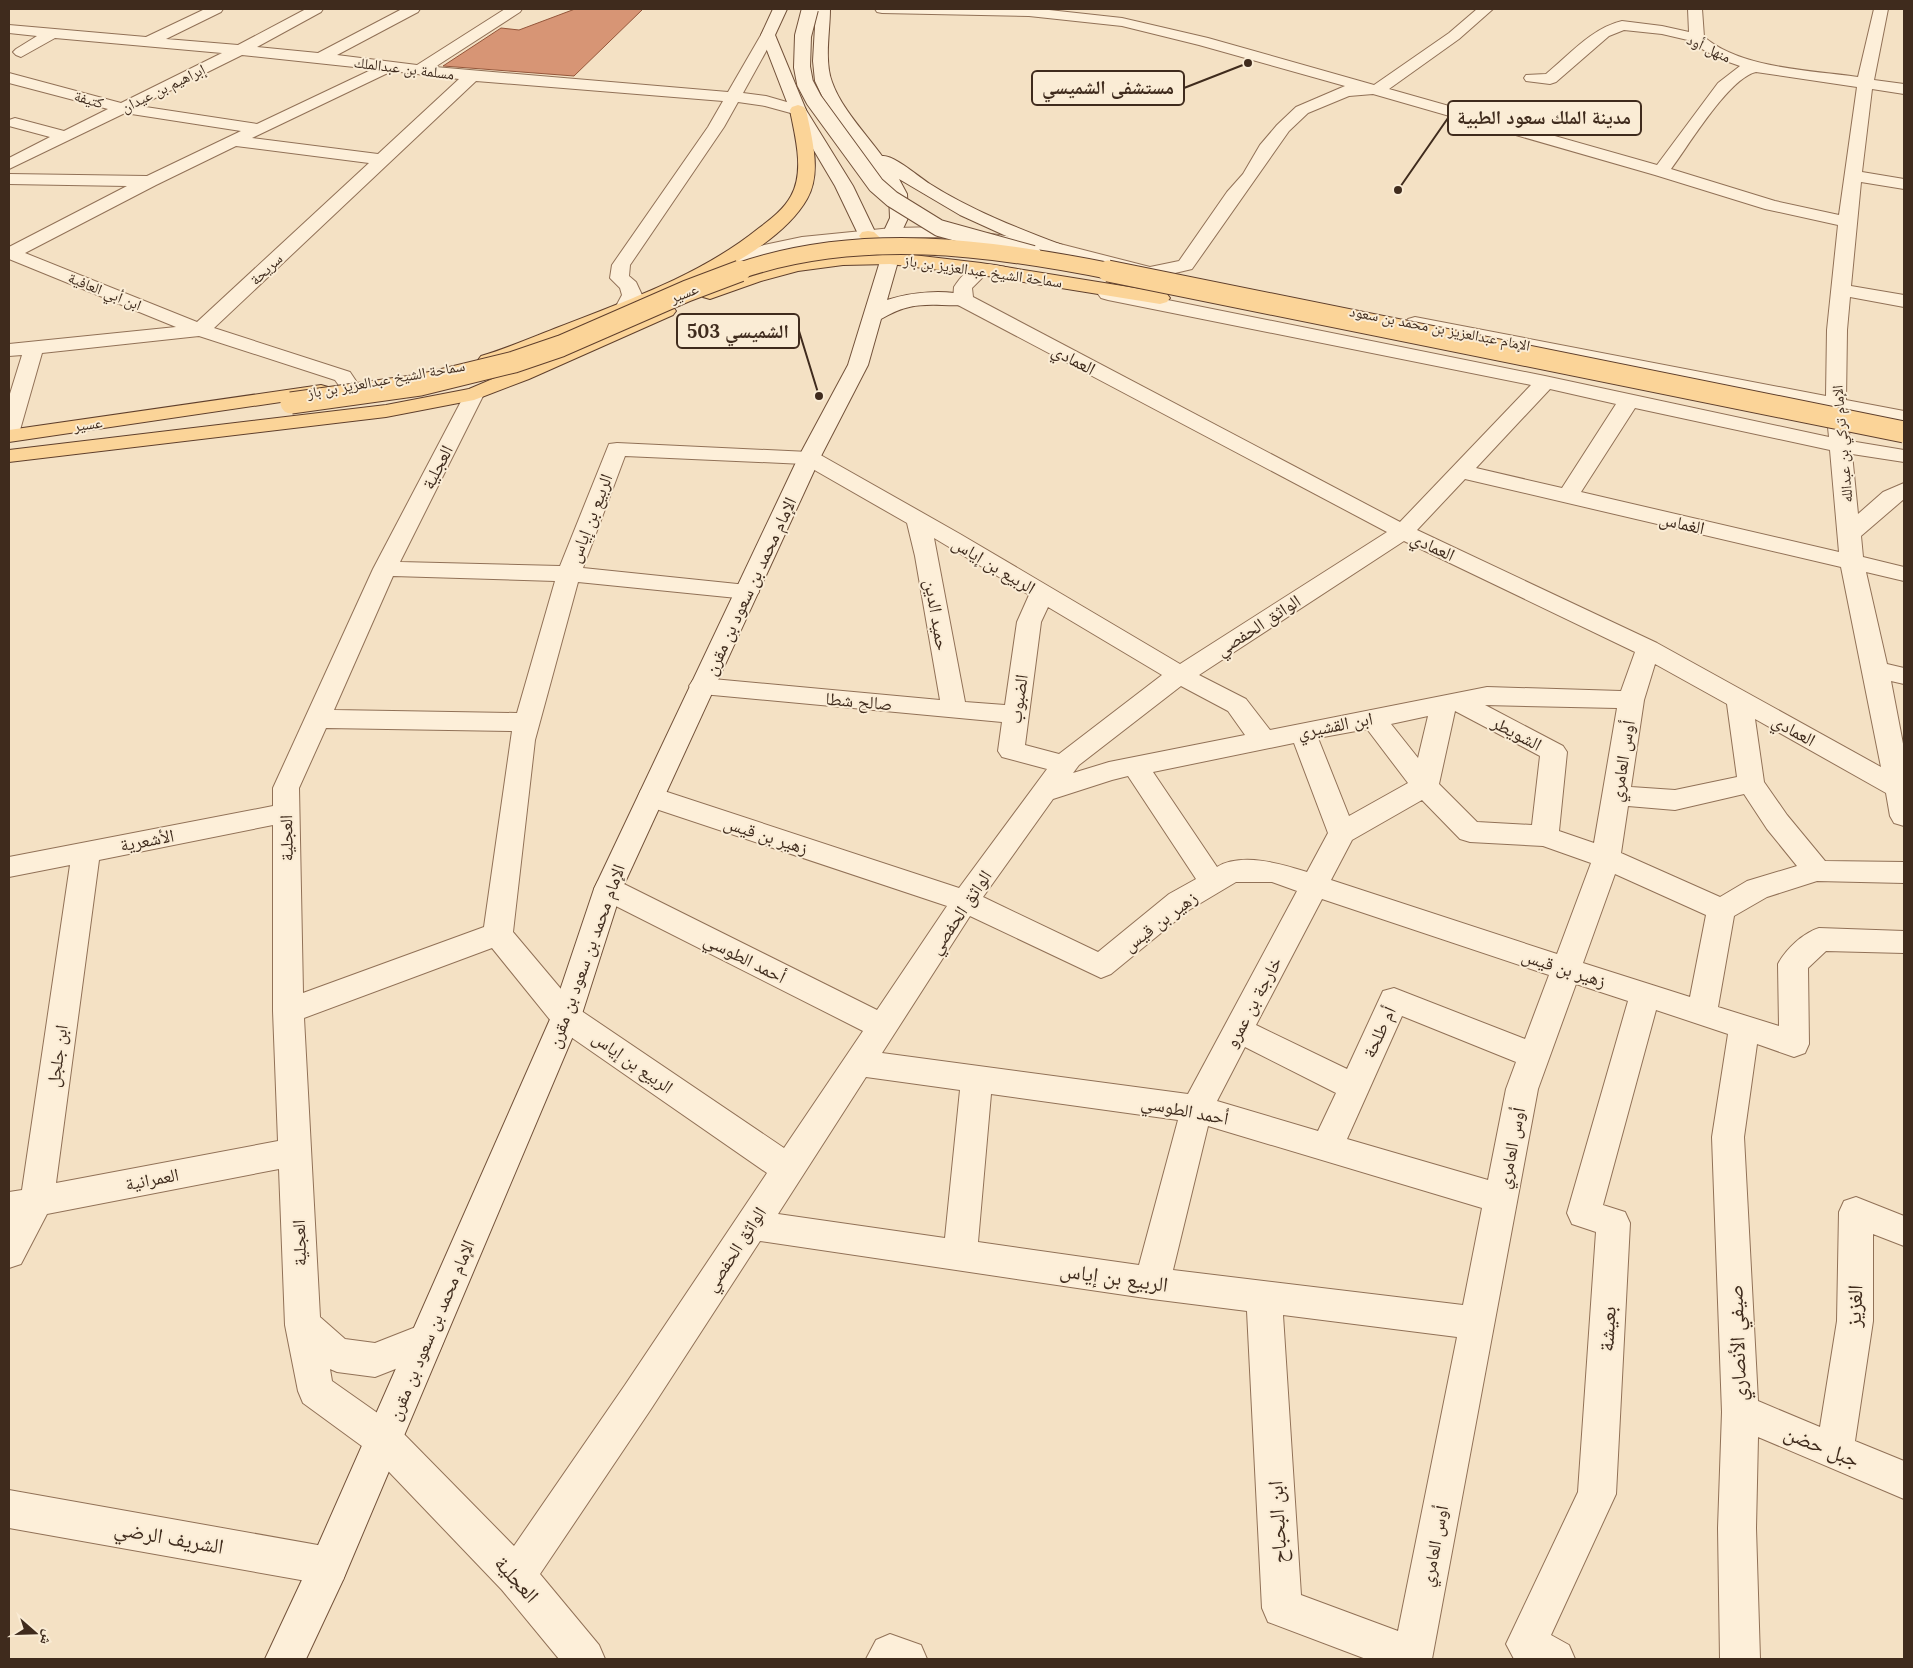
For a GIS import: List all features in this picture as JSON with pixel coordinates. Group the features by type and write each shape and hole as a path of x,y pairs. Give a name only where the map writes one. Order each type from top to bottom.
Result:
{"main road":[{"name":"سماحة الشيخ عبدالعزيز بن باز","path":"168,413 350,387 452,370 499,357 624,308 694,276 728,258 774,226 798,198 805,175 806,156 798,110"},
{"name":"سماحة الشيخ عبدالعزيز بن باز","path":"868,236 890,258 981,268 1160,298"},
{"name":"عسير","path":"9,436 168,413 290,403 419,386 494,370 548,351 677,295 729,276 791,256 829,249 916,245 952,247 1088,267"},
{"path":"9,456 386,411 474,394 522,376 714,291 767,273 845,258 890,258"},
{"name":"الإمام عبدالعزيز بن محمد بن سعود","path":"1088,267 1904,432"},
{"name":"الإمام عبدالعزيز بن محمد بن سعود","path":"1160,298 1904,446"}],"street":[{"path":"148,42 216,9"},
{"name":"إبراهيم بن عيدان","path":"9,164 240,50 316,9"},
{"path":"320,58 413,9"},
{"path":"419,70 515,9"},
{"path":"624,308 632,295 629,286 619,278 621,265 716,127 768,35 780,9"},
{"path":"810,9 803,36 802,67 805,82 814,100 876,185 892,199 939,228 1088,267"},
{"path":"823,9 821,62 824,80 831,98 867,146 922,188 1000,228 1056,249"},
{"path":"882,9 1048,12 1122,22 1203,41 1378,89 1771,205 1847,222"},
{"path":"1154,272 1185,265 1233,196 1250,176 1266,149 1283,128 1302,110 1346,91 1378,89 1454,36 1486,9"},
{"name":"الإمام تركي بن عبدالله","path":"1881,9 1865,83 1847,222 1837,330 1836,404 1852,562 1901,790 1904,816"},
{"path":"1532,78 1550,79 1604,33 1622,25 1634,12"},
{"path":"1678,16 1696,14 1697,38"},
{"name":"منهل أود","path":"1622,25 1662,30 1697,38 1705,45 1728,57 1756,67 1904,89"},
{"name":"مسلمة بن عبدالملك","path":"9,29 320,58 472,76 734,97 766,101 798,110"},
{"path":"21,52 52,33"},
{"name":"سماحة الشيخ عبدالعزيز بن باز","path":"768,35 798,110 844,186 868,236"},
{"path":"9,253 150,181 391,66"},
{"path":"1661,171 1724,86 1744,70 1756,67"},
{"name":"سريحة","path":"200,330 472,76"},
{"name":"كتيفة","path":"9,78 122,108 259,129"},
{"path":"16,94 36,84"},
{"path":"15,123 65,136"},
{"path":"233,141 382,160"},
{"name":"الإمام محمد بن سعود بن مقرن","path":"286,1659 329,1566 566,1016 608,889 809,458 858,365 890,258 892,233 899,218 898,194 894,184 867,146"},
{"path":"1853,176 1904,184"},
{"path":"9,179 150,181"},
{"name":"عسير","path":"694,276 740,259 786,246 831,238 892,233 942,232 977,236"},
{"name":"الإمام عبدالعزيز بن محمد بن سعود","path":"977,236 1056,249 1154,272 1904,417"},
{"name":"ابن أبي العافية","path":"9,253 200,330 343,376 350,387"},
{"path":"874,316 895,304 932,299 962,300 963,287 981,268"},
{"name":"الإمام عبدالعزيز بن محمد بن سعود","path":"981,268 1639,402"},
{"path":"1841,290 1904,301"},
{"name":"العمادي","path":"962,300 1403,532 1648,648 1901,790"},
{"path":"9,350 129,339 200,330"},
{"path":"9,430 34,347"},
{"name":"الواثق الحفصي","path":"516,1576 883,1027 965,901 1070,758 1180,675 1403,532 1545,382"},
{"name":"العجلية","path":"474,394 385,569 286,788 288,1011 296,1152 302,1324 316,1391 383,1439 516,1576 585,1659"},
{"path":"1568,496 1639,402 1840,446 1904,456"},
{"name":"الربيع بن إياس","path":"788,1169 566,1016 498,934 522,740 568,574 617,449 809,458 918,520 1180,675 1236,705 1263,740"},
{"name":"الغماس","path":"1460,471 1904,574"},
{"path":"1850,533 1891,497 1904,490"},
{"name":"حميد الدين","path":"918,520 927,556 954,710"},
{"path":"385,569 568,574 747,592"},
{"name":"الضبوب","path":"1042,593 1029,622 1011,751 1066,765"},
{"name":"أوس العامري","path":"1412,1658 1522,1089 1606,858 1631,700 1648,648"},
{"path":"1876,670 1904,676"},
{"name":"صالح شطا","path":"702,686 954,710 1016,714"},
{"name":"ابن القشيري","path":"1044,792 1109,771 1487,696 1631,700"},
{"path":"1739,699 1751,783 1777,822 1817,871"},
{"path":"1303,732 1342,833 1425,786 1451,703"},
{"name":"الشويطر","path":"1451,703 1554,752 1545,836"},
{"path":"1373,718 1425,786 1470,832 1545,836 1606,858 1721,910"},
{"path":"317,719 527,722"},
{"path":"1135,766 1213,883"},
{"path":"1616,796 1675,800 1751,783"},
{"name":"زهير بن قيس","path":"651,796 965,901 1101,966 1179,902 1231,872 1273,872 1794,1044 1793,964 1819,940 1904,942"},
{"name":"الأشعرية","path":"9,867 286,813"},
{"name":"خارجة بن عمرو","path":"1152,1283 1197,1109 1342,833"},
{"name":"ابن جلجل","path":"9,1253 23,1204 86,852"},
{"path":"1721,910 1757,890 1817,871 1904,873"},
{"name":"أحمد الطوسي","path":"608,889 883,1027"},
{"path":"1702,1013 1721,910"},
{"path":"288,1011 498,934"},
{"name":"بعيشة","path":"1555,1659 1526,1644 1597,1494 1613,1223 1584,1213 1645,994"},
{"name":"أم طلحة","path":"1326,1147 1394,1000 1534,1056"},
{"name":"صيفي الأنصاري","path":"1740,1659 1738,1528 1740,1412 1728,1137 1744,1027"},
{"path":"1238,1030 1354,1087"},
{"name":"أحمد الطوسي","path":"859,1063 1197,1109 1502,1199"},
{"path":"960,1255 977,1079"},
{"name":"العمرانية","path":"23,1204 296,1152"},
{"name":"الغزيز","path":"1835,1451 1855,1321 1856,1212 1904,1231"},
{"name":"الربيع بن إياس","path":"751,1225 1152,1283 1478,1323"},
{"name":"ابن البحباح","path":"1264,1297 1282,1608 1412,1658"},
{"path":"302,1324 337,1355 375,1360 426,1340"},
{"name":"جبل حضن","path":"1740,1412 1904,1480"},
{"name":"الشريف الرضي","path":"9,1509 329,1566"},
{"path":"886,1659 890,1654 906,1659"}],"building":[{"path":"575,9 643,9 574,76 443,66 501,28 519,30"}],"place":[{"name":"مستشفى الشميسي","path":"1248,63"},
{"name":"مدينة الملك سعود الطبية","path":"1398,190"},
{"name":"الشميسي 503","path":"819,396"}]}
